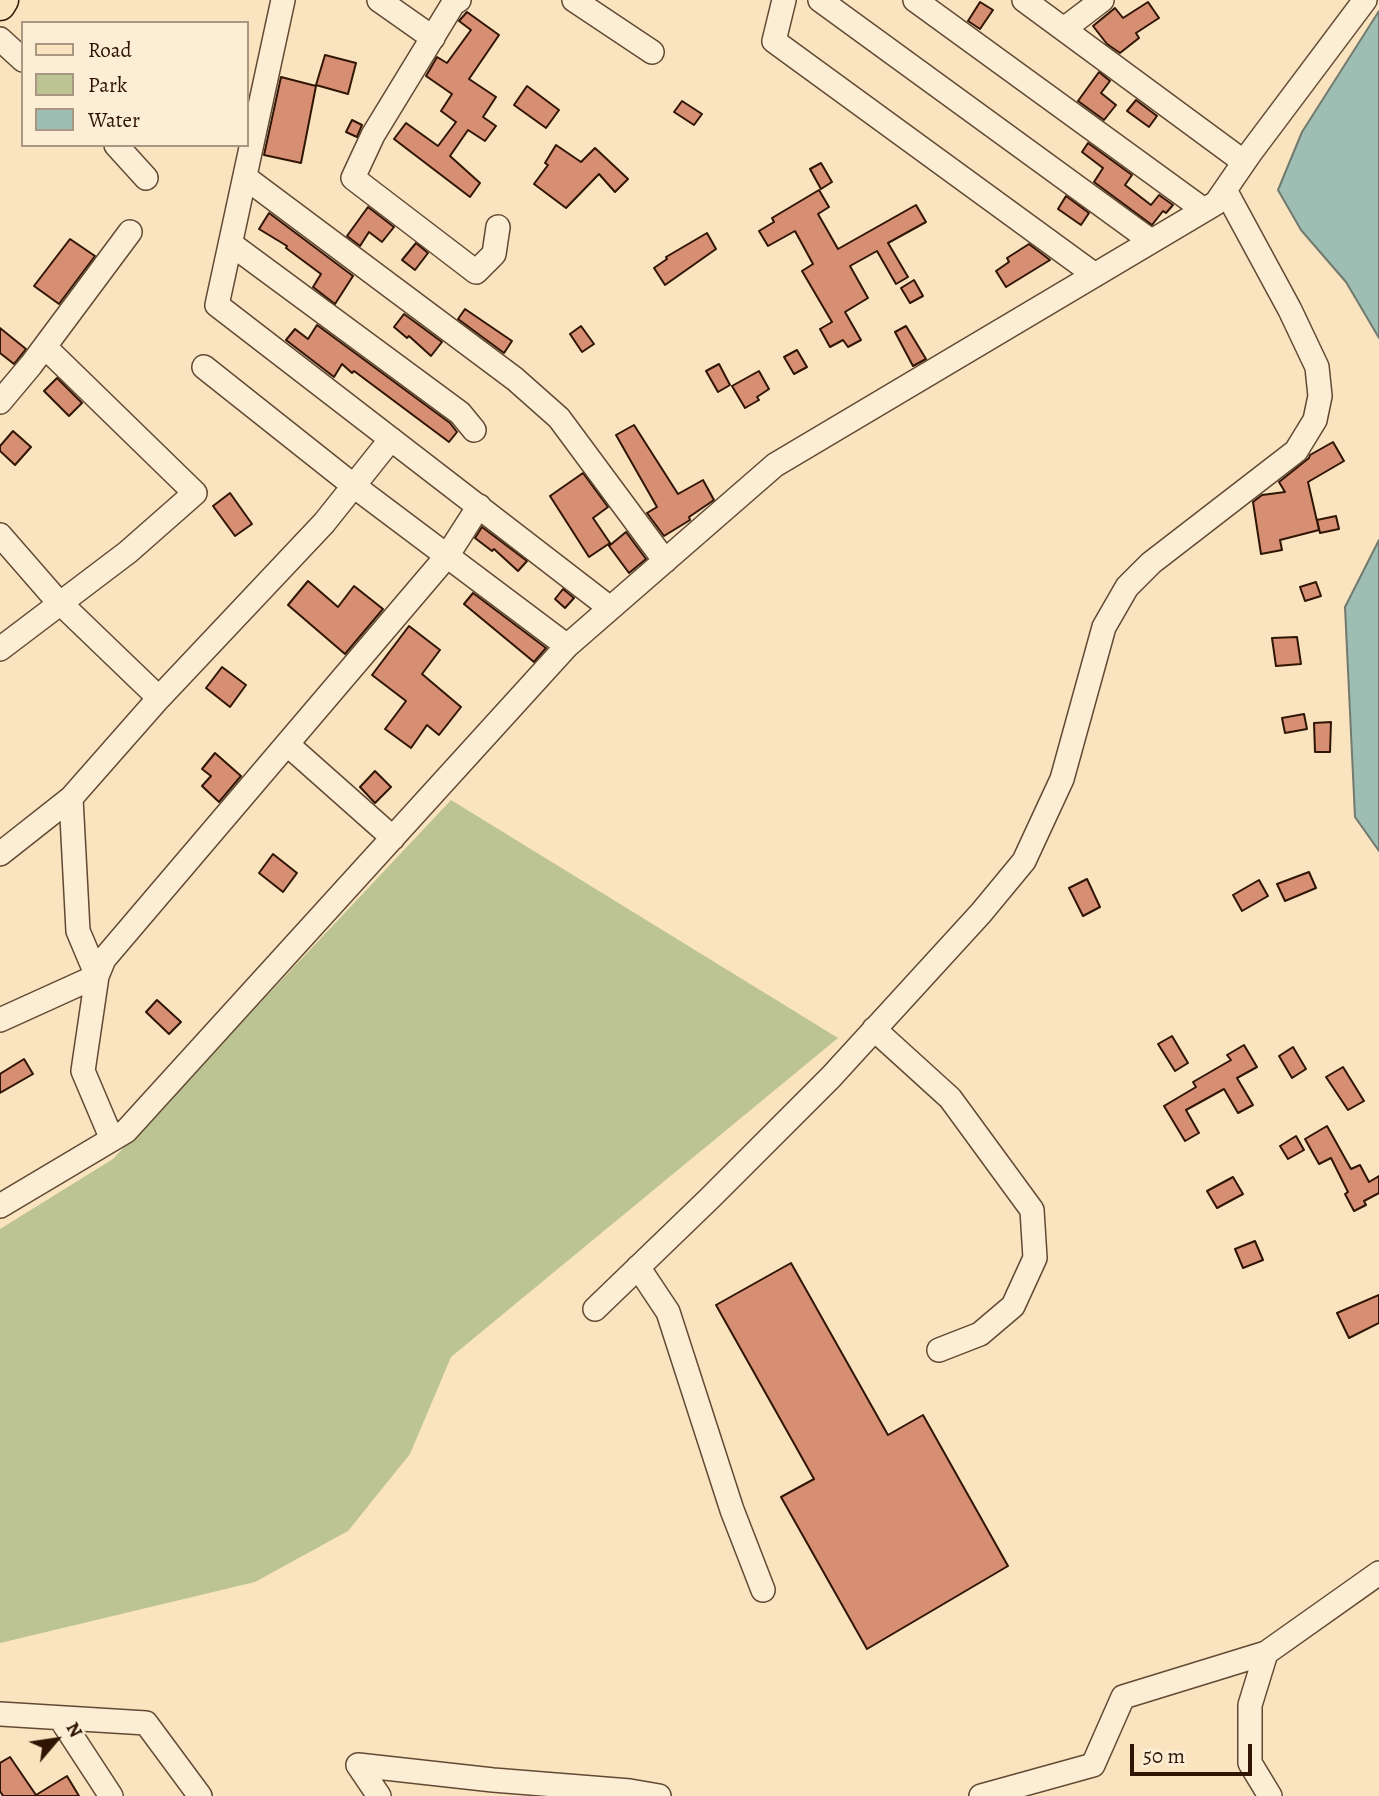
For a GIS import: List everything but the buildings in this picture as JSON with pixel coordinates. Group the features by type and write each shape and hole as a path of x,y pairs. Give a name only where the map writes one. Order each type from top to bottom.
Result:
{"main road":[{"path":"0,5 3,0"}],"street":[{"path":"283,0 217,305 610,608"},
{"path":"379,0 433,38"},
{"path":"459,0 453,4 373,135 353,178 476,272 494,254 498,227"},
{"path":"574,0 652,52"},
{"path":"784,0 774,41 1095,275"},
{"path":"820,0 1152,241"},
{"path":"915,0 1204,210"},
{"path":"1024,0 1244,162"},
{"path":"1064,29 1102,0"},
{"path":"0,1206 126,1131 567,646 775,465 1216,203 1365,0"},
{"path":"0,39 21,58"},
{"path":"118,147 145,178"},
{"path":"246,178 515,379 559,418 665,561"},
{"path":"595,1310 738,1170 874,1029 981,913 1024,861 1062,779 1104,627 1127,587 1151,563 1296,451 1315,420 1320,396 1317,367 1290,310 1225,190"},
{"path":"0,402 130,232"},
{"path":"231,244 460,413 474,430"},
{"path":"0,649 128,552 195,493 45,346"},
{"path":"204,367 354,486 567,646"},
{"path":"0,854 71,798 159,698 324,523 391,439"},
{"path":"114,1138 108,1130 83,1070 97,976 104,959 447,556 479,506"},
{"path":"0,535 60,603 159,698"},
{"path":"287,744 393,838"},
{"path":"71,798 78,931 97,976"},
{"path":"0,1020 97,976"},
{"path":"874,1029 950,1098 1032,1210 1035,1258 1013,1306 980,1334 939,1350"},
{"path":"638,1268 668,1311 732,1510 763,1590"},
{"path":"981,1796 1093,1765 1123,1698 1266,1653 1379,1573"},
{"path":"1266,1653 1250,1705 1250,1763 1270,1796"},
{"path":"0,1714 146,1723 200,1796"},
{"path":"60,1718 111,1796"},
{"path":"379,1796 358,1765 659,1796"}],"green space":[{"path":"451,800 838,1038 451,1357 410,1454 348,1531 255,1582 0,1643 0,1229 113,1159"}],"water":[{"path":"1379,11 1379,338 1346,282 1301,230 1278,190 1302,132"},
{"path":"1379,540 1379,851 1355,817 1345,607"}]}
